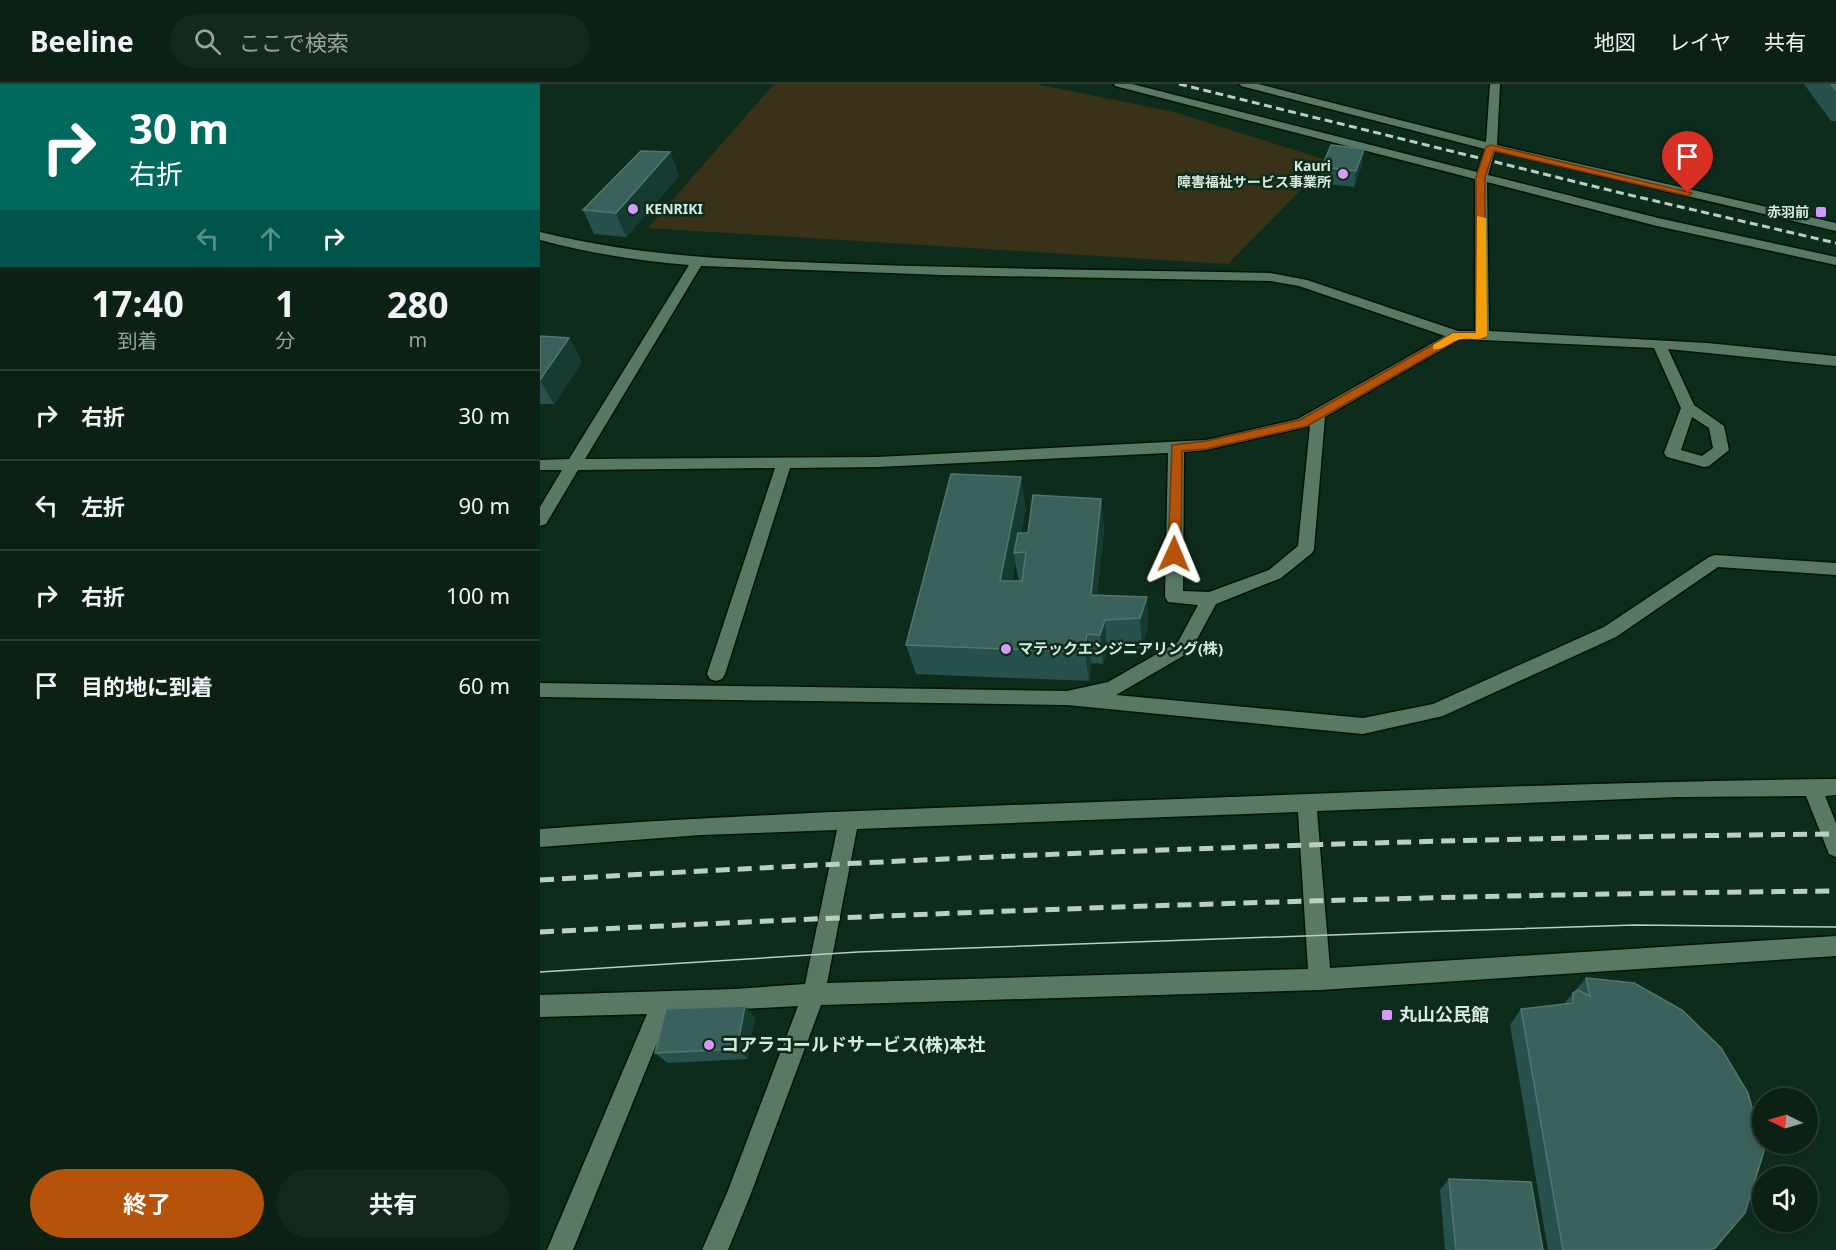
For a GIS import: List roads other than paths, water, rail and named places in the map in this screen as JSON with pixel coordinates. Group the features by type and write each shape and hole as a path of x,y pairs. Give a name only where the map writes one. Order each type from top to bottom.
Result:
{"street":[{"path":"1119,84 1162,89 1480,177 1657,222 1836,261"},
{"path":"1245,84 1491,147 1836,227"},
{"path":"1482,336 1480,177 1491,147 1495,84"},
{"path":"540,236 575,246 697,262 904,270 1270,277 1302,283 1457,335 1659,344 1836,361"},
{"path":"540,520 697,262"},
{"path":"540,465 878,462 1206,445 1303,423 1457,335"},
{"path":"1659,344 1688,408"},
{"path":"1176,448 1174,597 1210,599 1275,574 1306,549 1318,415"},
{"path":"716,674 784,463"},
{"path":"540,690 1067,698 1363,726 1436,711 1610,632 1715,561 1836,569"},
{"path":"1067,698 1112,689 1184,647 1210,599"},
{"path":"1812,787 1836,848"},
{"path":"540,838 701,826 849,820 1678,789 1836,787"},
{"path":"1307,803 1320,979"},
{"path":"715,1250 738,1196 814,994 849,820"},
{"path":"540,1006 735,1000 814,994 1320,979 1836,946"},
{"path":"560,1250 663,1001"}],"tram line":[{"path":"540,972 858,952 1414,932 1635,925 1836,927"}],"railway":[{"path":"1179,84 1621,193 1836,243"},
{"path":"540,880 1188,849 1512,839 1836,834"},
{"path":"540,932 1188,905 1512,896 1836,891"}],"place":[{"name":"Kauri 障害福祉サービス事業所","path":"1343,174"},
{"name":"KENRIKI","path":"633,209"},
{"name":"赤羽前","path":"1821,212"},
{"name":"マテックエンジニアリング(株)","path":"1006,649"},
{"name":"丸山公民館","path":"1387,1015"},
{"name":"コアラコールドサービス(株)本社","path":"709,1045"}]}
